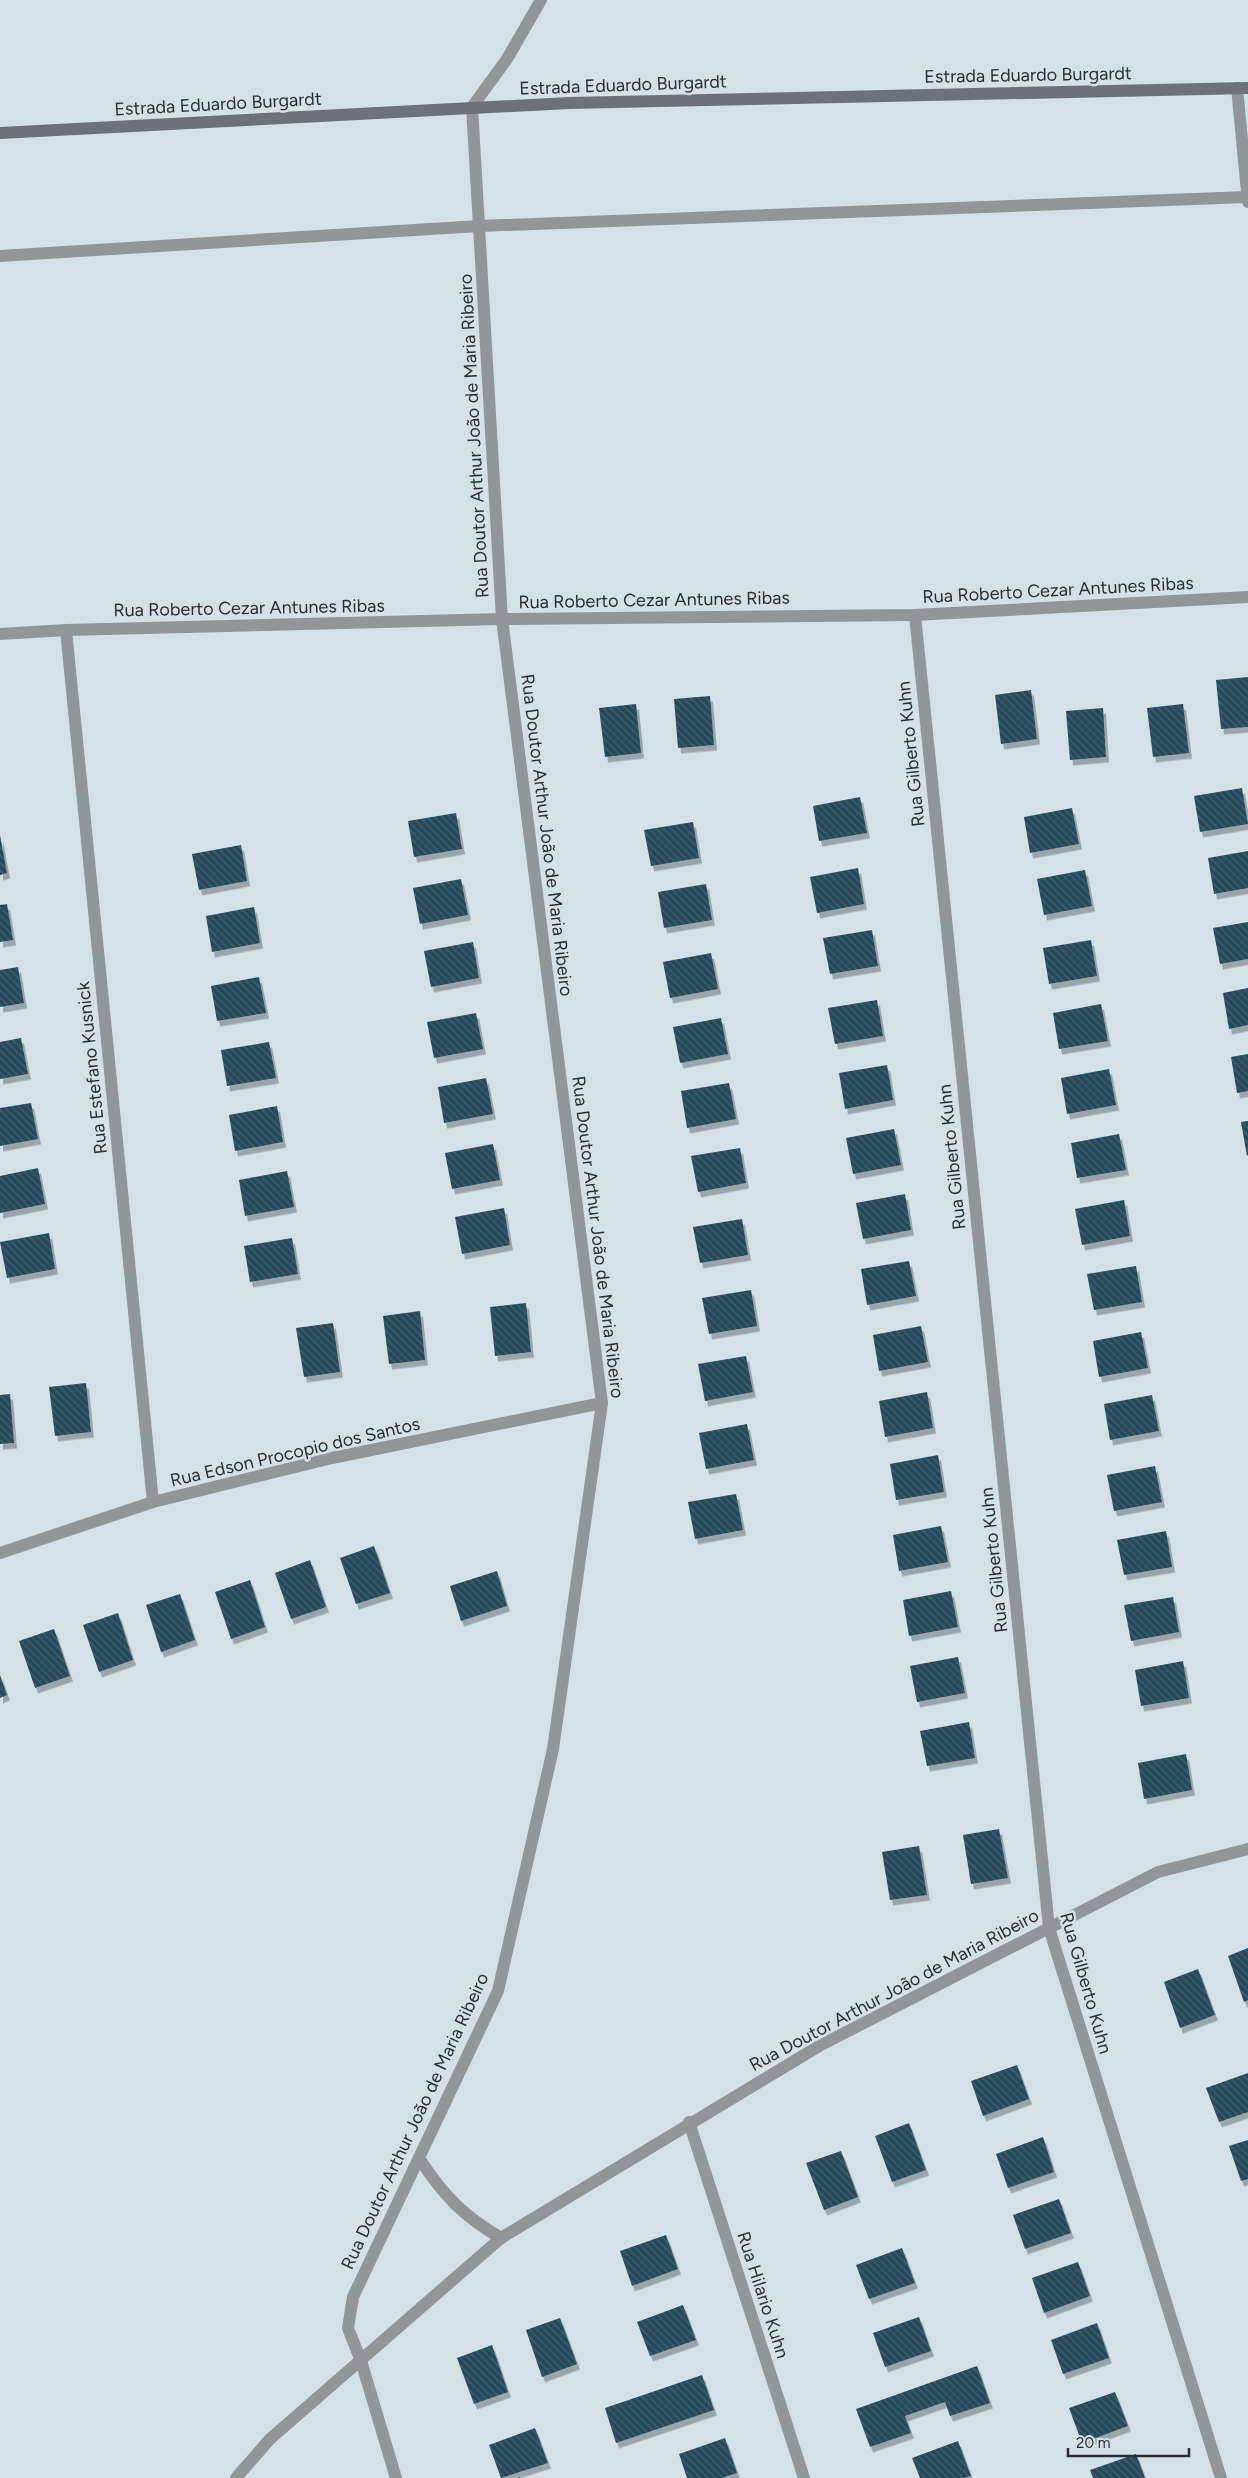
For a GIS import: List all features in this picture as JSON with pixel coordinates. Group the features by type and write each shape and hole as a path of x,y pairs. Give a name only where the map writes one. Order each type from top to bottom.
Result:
{"main road":[{"name":"Estrada Eduardo Burgardt","path":"0,133 472,108 1242,88"}],"street":[{"path":"472,108 507,58 541,0"},
{"path":"1242,88 1248,202"},
{"name":"Rua Doutor Arthur João de Maria Ribeiro","path":"361,2361 348,2328 353,2297 498,1991 553,1749 602,1403 502,619 472,108"},
{"path":"0,256 479,226 1248,197"},
{"name":"Rua Roberto Cezar Antunes Ribas","path":"0,634 66,630 502,619 915,615 1248,597"},
{"name":"Rua Gilberto Kuhn","path":"915,615 1049,1928 1221,2478"},
{"name":"Rua Estefano Kusnick","path":"66,630 153,1502"},
{"name":"Rua Edson Procopio dos Santos","path":"0,1553 153,1502 332,1458 602,1403"},
{"name":"Rua Doutor Arthur João de Maria Ribeiro","path":"236,2478 270,2439 501,2238 689,2122 819,2046 1158,1872 1248,1849"},
{"name":"Rua Hilario Kuhn","path":"689,2122 804,2478"},
{"path":"419,2158 436,2185 457,2209 501,2238"},
{"path":"361,2361 396,2478"}],"building":[{"path":"1248,677 1248,727 1221,729 1216,680"},
{"path":"1031,690 1037,739 1001,744 995,695"},
{"path":"710,696 714,745 678,748 674,699"},
{"path":"636,704 641,753 605,757 599,708"},
{"path":"1183,704 1189,753 1153,757 1147,708"},
{"path":"1103,708 1106,757 1070,760 1066,711"},
{"path":"1242,788 1248,824 1200,832 1194,796"},
{"path":"860,797 867,833 819,841 813,806"},
{"path":"1072,808 1079,844 1030,853 1024,817"},
{"path":"456,813 462,849 414,857 408,821"},
{"path":"693,822 699,858 651,866 644,830"},
{"path":"0,835 7,873 0,875"},
{"path":"241,845 247,881 199,890 192,854"},
{"path":"1248,851 1248,888 1214,894 1208,858"},
{"path":"858,868 864,904 817,913 810,877"},
{"path":"1085,870 1092,906 1044,915 1037,879"},
{"path":"461,879 468,915 420,924 413,888"},
{"path":"706,884 712,920 664,928 658,892"},
{"path":"7,904 13,940 0,942 0,905"},
{"path":"254,907 260,943 212,952 206,916"},
{"path":"1248,922 1248,959 1220,964 1213,928"},
{"path":"872,930 878,966 830,974 823,938"},
{"path":"1091,940 1097,976 1049,984 1043,948"},
{"path":"473,942 479,978 431,987 424,951"},
{"path":"711,953 718,989 670,998 663,962"},
{"path":"18,967 24,1003 0,1007 0,970"},
{"path":"259,977 266,1013 217,1021 211,986"},
{"path":"1248,988 1248,1025 1229,1029 1223,993"},
{"path":"877,1000 883,1036 835,1044 828,1008"},
{"path":"1101,1004 1108,1041 1059,1049 1053,1013"},
{"path":"476,1013 483,1049 434,1058 427,1022"},
{"path":"721,1018 728,1054 680,1063 673,1027"},
{"path":"21,1038 28,1074 0,1079 0,1042"},
{"path":"269,1042 276,1078 227,1086 221,1050"},
{"path":"1248,1054 1248,1091 1237,1093 1231,1057"},
{"path":"887,1065 893,1100 845,1109 839,1073"},
{"path":"1109,1069 1116,1105 1067,1114 1061,1078"},
{"path":"486,1078 493,1114 444,1123 438,1087"},
{"path":"729,1083 736,1119 687,1128 681,1091"},
{"path":"31,1103 38,1139 0,1146 0,1108"},
{"path":"277,1106 283,1142 235,1151 229,1115"},
{"path":"1248,1121 1248,1155 1247,1156 1241,1122"},
{"path":"894,1129 901,1165 853,1174 846,1138"},
{"path":"1119,1134 1126,1170 1077,1178 1071,1143"},
{"path":"493,1144 500,1180 452,1189 445,1153"},
{"path":"740,1148 746,1183 698,1192 691,1156"},
{"path":"38,1168 45,1204 0,1213 0,1176"},
{"path":"287,1171 294,1207 245,1216 239,1180"},
{"path":"905,1194 911,1230 863,1239 856,1203"},
{"path":"1124,1200 1130,1236 1082,1245 1075,1209"},
{"path":"504,1208 510,1245 462,1254 455,1217"},
{"path":"742,1219 748,1255 700,1263 693,1227"},
{"path":"49,1233 55,1269 7,1278 0,1242"},
{"path":"292,1238 298,1274 250,1282 244,1246"},
{"path":"909,1261 916,1296 867,1305 861,1269"},
{"path":"1136,1266 1142,1302 1094,1310 1087,1274"},
{"path":"751,1290 757,1326 709,1334 702,1298"},
{"path":"526,1303 531,1352 495,1356 490,1307"},
{"path":"420,1311 425,1360 389,1364 383,1316"},
{"path":"333,1323 340,1372 304,1377 296,1328"},
{"path":"921,1326 928,1362 879,1371 873,1335"},
{"path":"1141,1332 1148,1368 1099,1377 1093,1341"},
{"path":"746,1356 753,1392 705,1401 698,1364"},
{"path":"86,1383 91,1432 55,1436 49,1387"},
{"path":"927,1392 933,1428 885,1437 879,1401"},
{"path":"10,1394 14,1443 0,1444 0,1395"},
{"path":"1152,1395 1159,1431 1110,1440 1104,1404"},
{"path":"747,1424 754,1460 706,1469 699,1433"},
{"path":"938,1455 944,1492 896,1500 890,1464"},
{"path":"1155,1466 1162,1502 1114,1511 1107,1475"},
{"path":"736,1494 743,1530 695,1539 688,1502"},
{"path":"941,1526 948,1562 899,1571 893,1535"},
{"path":"1166,1531 1172,1567 1124,1575 1117,1540"},
{"path":"374,1546 390,1593 356,1604 340,1558"},
{"path":"310,1560 326,1607 291,1619 275,1573"},
{"path":"497,1571 507,1606 461,1621 450,1586"},
{"path":"250,1580 265,1627 231,1639 215,1592"},
{"path":"951,1591 958,1627 909,1636 903,1600"},
{"path":"180,1594 195,1640 161,1652 146,1605"},
{"path":"1173,1597 1179,1632 1131,1641 1124,1605"},
{"path":"118,1613 133,1660 99,1672 83,1625"},
{"path":"54,1629 70,1676 35,1688 19,1641"},
{"path":"958,1657 965,1693 917,1702 910,1666"},
{"path":"1183,1661 1189,1698 1141,1706 1135,1670"},
{"path":"0,1675 7,1695 0,1698"},
{"path":"969,1722 975,1758 927,1766 920,1731"},
{"path":"1186,1754 1192,1790 1144,1799 1138,1763"},
{"path":"999,1829 1008,1878 971,1884 963,1835"},
{"path":"919,1846 927,1895 890,1900 882,1852"},
{"path":"1248,1948 1248,2000 1244,2002 1228,1956"},
{"path":"1198,1969 1215,2015 1180,2028 1164,1982"},
{"path":"1017,2065 1029,2099 983,2116 971,2081"},
{"path":"1248,2073 1248,2112 1219,2122 1206,2088"},
{"path":"909,2123 926,2170 892,2182 875,2136"},
{"path":"1043,2137 1054,2172 1008,2188 996,2154"},
{"path":"1248,2140 1248,2179 1241,2181 1229,2146"},
{"path":"841,2151 858,2197 824,2210 806,2163"},
{"path":"1059,2199 1071,2233 1025,2249 1013,2215"},
{"path":"666,2235 678,2269 632,2286 620,2251"},
{"path":"902,2248 915,2283 869,2299 856,2265"},
{"path":"1078,2262 1090,2296 1044,2313 1032,2278"},
{"path":"683,2305 696,2340 650,2356 637,2322"},
{"path":"919,2317 931,2351 885,2367 873,2333"},
{"path":"560,2318 577,2364 542,2377 526,2330"},
{"path":"1097,2323 1109,2358 1063,2374 1051,2340"},
{"path":"492,2345 508,2392 474,2404 457,2358"},
{"path":"977,2366 990,2403 950,2416 945,2402 905,2416 911,2433 870,2447 856,2409"},
{"path":"702,2375 714,2410 616,2443 605,2408"},
{"path":"1115,2392 1128,2426 1082,2443 1069,2408"},
{"path":"535,2428 548,2463 501,2478 489,2445"},
{"path":"725,2438 737,2473 722,2478 687,2478 679,2454"},
{"path":"958,2441 971,2476 964,2478 920,2478 912,2458"},
{"path":"1136,2454 1145,2478 1093,2478 1090,2470"}]}
